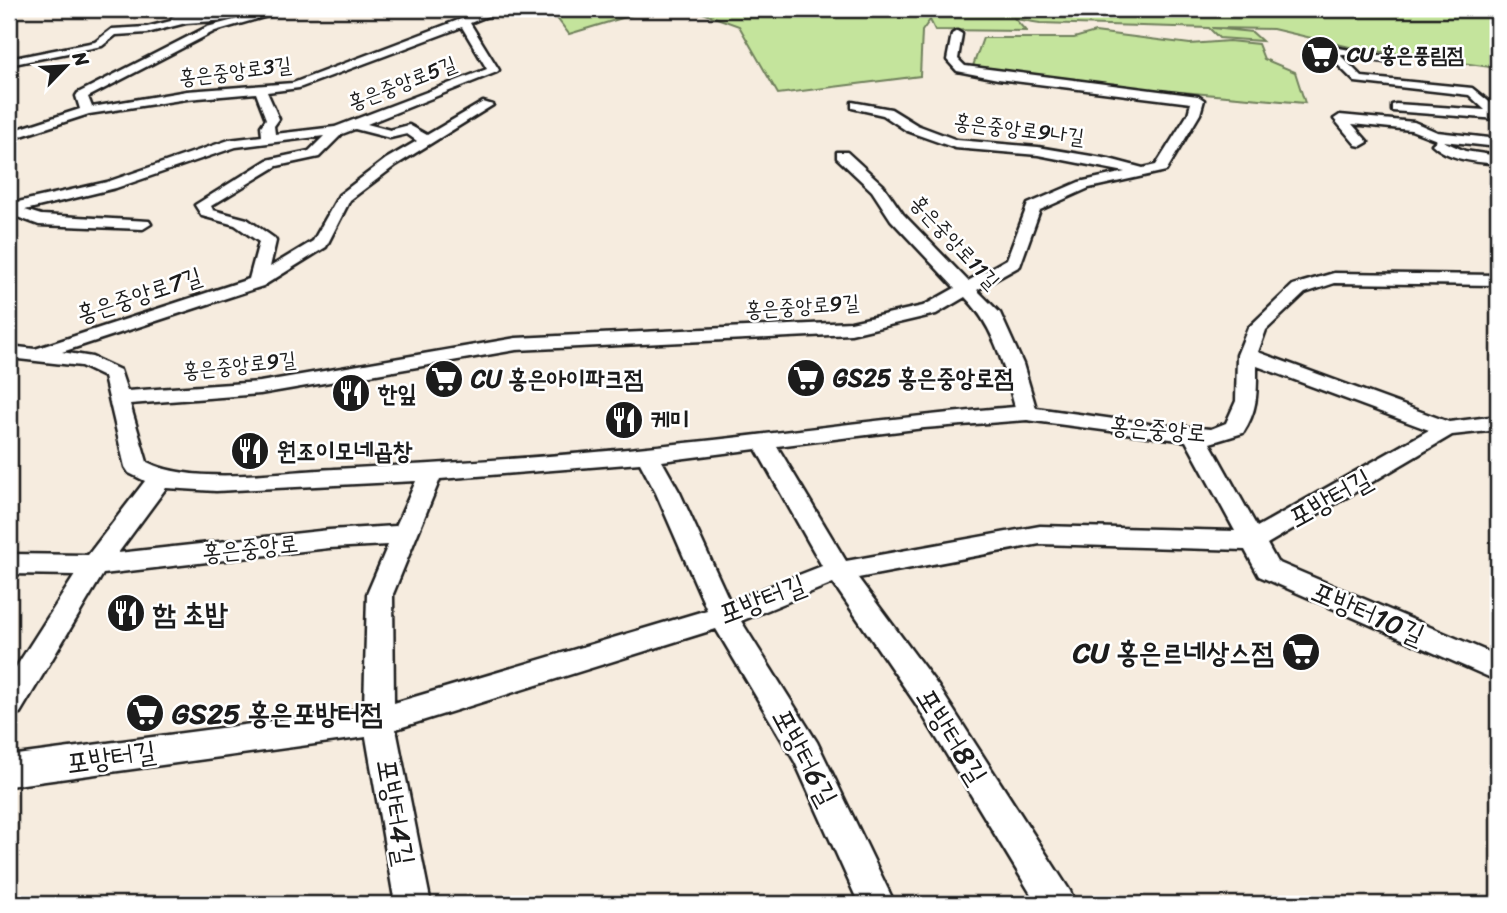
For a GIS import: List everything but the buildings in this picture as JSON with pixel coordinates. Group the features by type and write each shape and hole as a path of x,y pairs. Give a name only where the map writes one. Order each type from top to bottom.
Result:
{"street":[{"path":"95,33 147,30 182,21 172,17 212,19 235,15 242,9"},
{"path":"87,111 82,96 172,48 211,29 288,9"},
{"name":"홍은중앙로3길","path":"9,136 87,111 187,96 295,86 500,9"},
{"name":"홍은중앙로5길","path":"143,224 39,220 9,209 111,185 148,174 208,150 269,138 337,131 493,70 464,21"},
{"path":"9,62 98,44 110,37 112,32"},
{"name":"홍은중앙로9길","path":"119,398 260,388 516,344 851,328 929,310 1014,262 1033,207 1084,185 1161,167 1194,114 1198,100 998,76 961,69 952,60 957,34"},
{"path":"151,44 172,48"},
{"path":"9,70 118,45"},
{"path":"1384,59 1328,49 1359,80 1472,92 1498,115 1396,108 1414,126 1434,136 1498,143"},
{"path":"260,89 273,119 267,126 269,138"},
{"name":"홍은중앙로7길","path":"37,355 257,282 320,244 344,198 391,162 487,104 441,92"},
{"path":"1431,92 1443,103"},
{"name":"홍은중앙로9나길","path":"856,104 887,112 912,128 955,144 1038,150 1142,172"},
{"path":"1361,142 1340,120 1414,126"},
{"path":"353,124 390,134 408,129 427,141"},
{"path":"257,282 268,241 241,222 207,213 204,205 272,163 314,154 337,131"},
{"path":"1434,136 1435,141 1447,149 1471,157 1498,160"},
{"name":"홍은중앙로11길","path":"842,155 878,188 897,218 991,313 1013,364 1027,413"},
{"name":"홍은중앙로","path":"160,479 216,483 431,472 648,455 924,421 1027,413 1149,431 1212,436 1235,428 1247,401 1248,355 1258,328 1299,289 1334,278 1498,279"},
{"path":"9,352 85,361 113,374 137,467 160,479 95,565 9,704"},
{"path":"1248,355 1447,429"},
{"name":"포방터길","path":"9,771 379,720 723,616 825,575 839,572 1040,535 1253,541 1447,429 1498,422"},
{"name":"포방터10길","path":"1194,435 1268,569 1498,668"},
{"path":"762,440 839,572"},
{"path":"648,455 723,616"},
{"path":"379,720 380,594 431,472"},
{"name":"홍은중앙로","path":"9,564 95,565 329,539 405,535"},
{"name":"포방터8길","path":"839,572 927,695 1057,904"},
{"name":"포방터6길","path":"723,616 806,752 877,904"},
{"name":"포방터4길","path":"379,720 413,904"}],"green space":[{"path":"550,9 652,9 569,34"},
{"path":"692,9 939,9 937,13 959,9 1498,9 1498,68 1354,48 1273,29 1212,28 1252,32 1262,41 1219,38 1209,28 1040,23 1015,19 1026,31 935,30 930,20 922,31 920,76 778,94 739,26"},
{"path":"1095,32 1190,44 1229,41 1258,44 1264,59 1295,72 1305,103 1148,89 973,66 983,38 1074,38"}],"place":[{"name":"CU 홍은풍림점","path":"1320,55"},
{"name":"GS25 홍은중앙로점","path":"806,378"},
{"name":"CU 홍은아이파크점","path":"444,379"},
{"name":"한잎","path":"351,393"},
{"name":"케미","path":"624,420"},
{"name":"원조이모네곱창","path":"250,451"},
{"name":"함 초밥","path":"126,613"},
{"name":"CU 홍은르네상스점","path":"1301,652"},
{"name":"GS25 홍은포방터점","path":"145,713"}]}
